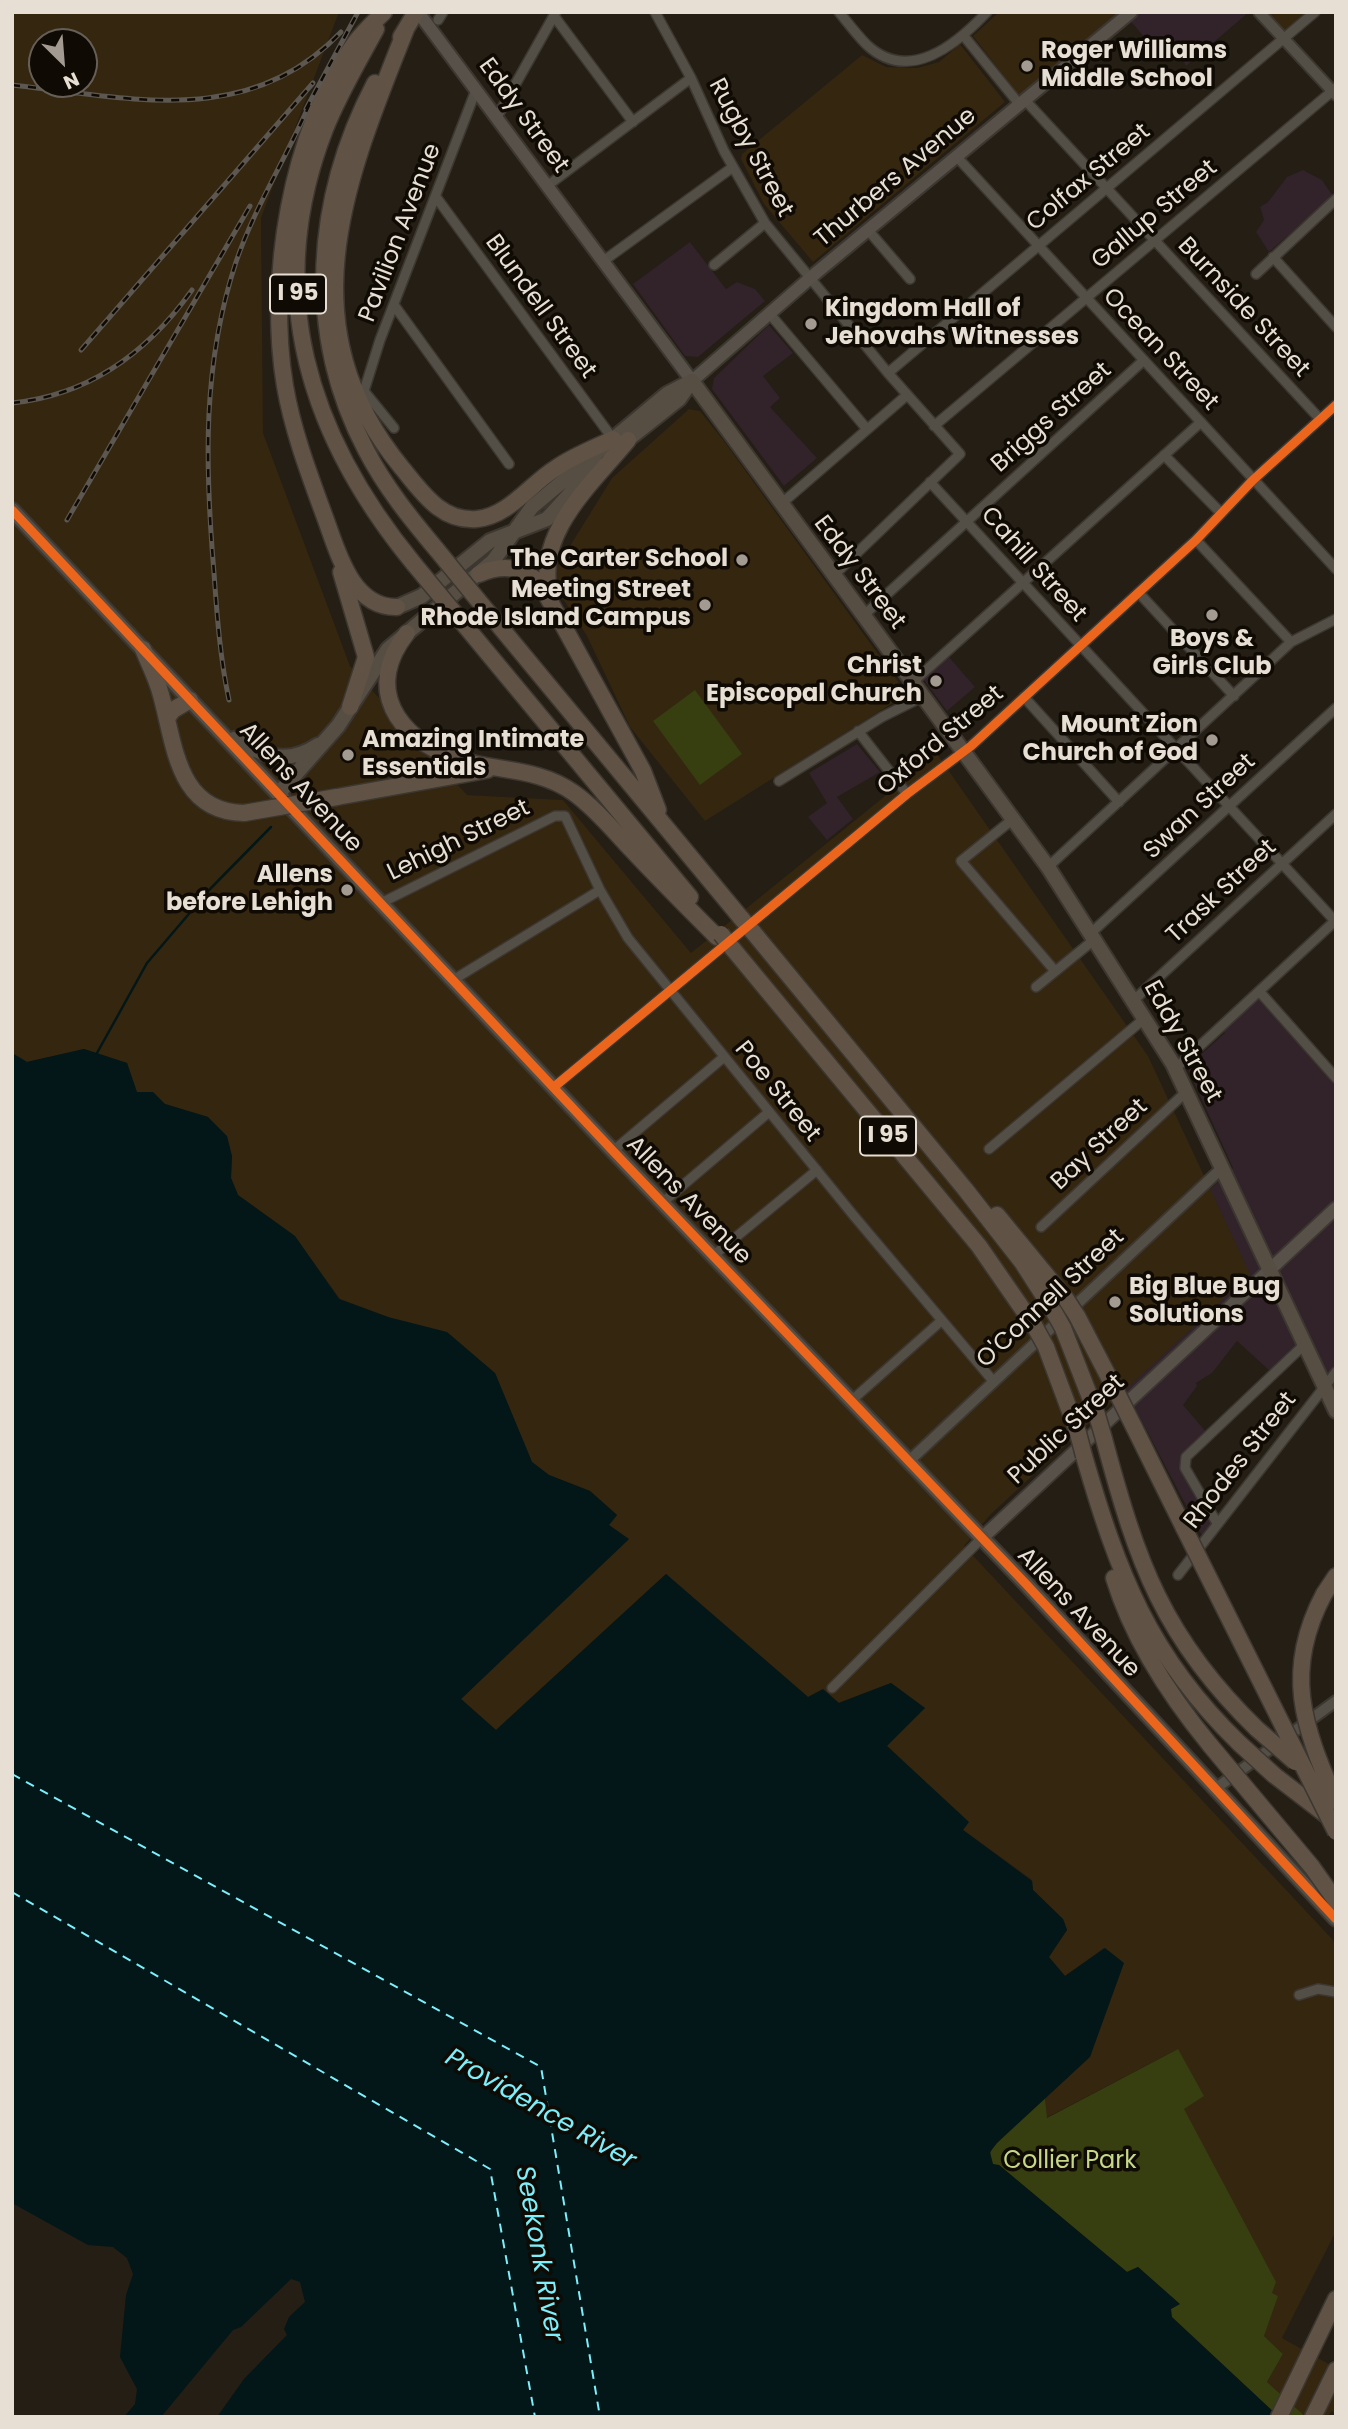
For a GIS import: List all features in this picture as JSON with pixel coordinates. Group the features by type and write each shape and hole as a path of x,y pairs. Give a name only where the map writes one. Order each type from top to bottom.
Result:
{"highway":[{"path":"350,707 364,668 365,652 335,545 300,444 285,386 279,322 282,256 292,195 317,116 355,43 385,12"},
{"name":"I 95","path":"385,12 342,92 315,156 301,225 298,295 309,372 328,431 360,492 414,564 719,936 979,1246 1046,1347 1078,1433 1101,1518 1127,1585 1156,1640 1192,1692 1239,1743 1274,1775 1336,1822"},
{"name":"I 95","path":"419,14 406,29 361,111 338,170 326,230 324,304 334,364 352,422 381,477 437,550 965,1188 1026,1268 1063,1328 1097,1415 1133,1542 1161,1606 1201,1668 1257,1729 1295,1762 1336,1791"},
{"path":"406,29 356,156 338,240 336,286 340,331 349,373 363,412 385,447 433,505 448,514 465,519 496,514 554,469 620,440"},
{"path":"558,614 547,574 553,539 620,440"},
{"path":"335,545 348,574 365,596 381,605 397,607"},
{"path":"479,574 504,567 523,570 541,585 643,771 662,821"},
{"path":"407,633 393,651 385,678 391,706 405,726 426,743 454,758 521,771 551,780 582,799 719,936"},
{"path":"143,649 160,691 178,761 193,790 214,807 244,813 473,772 521,771"},
{"path":"167,718 173,710 190,700"},
{"path":"965,1188 1015,1234 1077,1316 1336,1832"},
{"path":"1101,1518 1113,1575 1130,1620 1165,1684 1210,1745 1312,1867 1336,1901"},
{"path":"1336,1576 1324,1594 1305,1641 1300,1688 1307,1732 1336,1801"},
{"path":"1279,2417 1336,2299"},
{"path":"1309,2357 1336,2313"},
{"path":"1313,2417 1336,2371"},
{"path":"1319,2417 1336,2393"}],"main road":[{"name":"Thurbers Avenue","path":"397,607 418,599 489,541 551,516 620,440 679,399 692,381 769,313 1131,12"},
{"name":"Eddy Street","path":"419,14 1048,867 1175,1069 1336,1411"},
{"name":"Allens Avenue","path":"12,510 1336,1919"},
{"name":"Thurbers Avenue","path":"279,793 330,736 383,656 479,574 499,555 516,531"},
{"path":"218,730 261,753 283,759 305,753 330,736"},
{"name":"Public Street","path":"981,1539 1336,1208"}],"street":[{"name":"Rugby Street","path":"655,12 691,78 733,167 765,223 888,373 960,454 930,482"},
{"path":"839,12 868,46 897,61 926,59 963,35 987,12"},
{"path":"1259,12 1334,91"},
{"name":"Colfax Street","path":"888,373 1315,12"},
{"path":"497,117 555,14 632,122"},
{"name":"Burnside Street","path":"963,35 1022,102 1107,188 1319,418"},
{"path":"547,186 691,78"},
{"name":"Pavilion Avenue","path":"394,428 364,391 476,90"},
{"name":"Gallup Street","path":"934,426 1334,91"},
{"name":"Ocean Street","path":"957,157 1336,569"},
{"path":"602,262 733,167"},
{"name":"Blundell Street","path":"436,197 620,440"},
{"path":"1256,274 1334,205"},
{"path":"714,265 765,223"},
{"path":"868,230 910,279"},
{"path":"1273,257 1336,327"},
{"path":"394,305 509,464"},
{"path":"769,313 866,428"},
{"name":"Briggs Street","path":"863,617 1144,360"},
{"path":"781,504 907,395"},
{"name":"Oxford Street","path":"554,1087 908,794 964,751 1196,540 1253,480 1336,405"},
{"path":"913,682 1200,422"},
{"path":"1164,455 1221,513"},
{"path":"833,576 930,482"},
{"name":"Cahill Street","path":"930,482 1335,920"},
{"path":"1196,540 1291,642"},
{"path":"1139,593 1234,696"},
{"path":"1048,867 1291,642 1336,619"},
{"path":"779,780 858,731 924,696"},
{"path":"1024,697 1119,802"},
{"name":"Swan Street","path":"1037,988 1336,708"},
{"path":"858,731 908,794"},
{"name":"Trask Street","path":"1134,1000 1336,814"},
{"name":"Lehigh Street","path":"381,903 555,816"},
{"name":"Poe Street","path":"555,816 567,818 600,890 624,933 993,1382"},
{"path":"1013,819 961,861 1055,971"},
{"path":"453,980 600,890"},
{"path":"1175,1069 1335,920"},
{"path":"1259,991 1336,1078"},
{"path":"989,1149 1145,1018"},
{"path":"613,1151 724,1057"},
{"name":"Bay Street","path":"1041,1227 1186,1092"},
{"path":"662,1203 769,1112"},
{"name":"O'Connell Street","path":"908,1462 1222,1168"},
{"path":"713,1256 817,1170"},
{"path":"851,1401 941,1321"},
{"path":"1217,1523 1185,1468 1188,1453 1305,1344"},
{"name":"Rhodes Street","path":"1178,1575 1336,1372"},
{"name":"Public Street","path":"832,1688 883,1640 981,1539"},
{"path":"1215,1789 1336,1701"},
{"path":"1299,1996 1318,1989 1336,1992"}],"shaded area":[{"path":"12,12 339,12 261,218 263,433 350,666 467,795 563,800 691,953 937,754 1148,1056 1250,1274 990,1515 964,1546 1333,1940 1336,1949 1336,2231 1282,2338 1336,2368 1336,2415 1332,2411 1327,2417 1306,2417 1267,2382 1283,2354 1264,2336 1271,2293 1116,2151 1178,2049 1046,2118 1045,2098 1090,2056 1104,1948 1065,1976 1048,1957 1067,1930 1063,1919 1033,1890 1032,1880 962,1829 968,1823 886,1745 925,1708 891,1683 838,1703 808,1697 666,1574 496,1730 461,1699 628,1540 609,1525 617,1515 590,1491 549,1475 532,1462 495,1373 388,1317 340,1299 295,1237 238,1195 231,1178 232,1156 208,1117 165,1104 153,1092 136,1092 127,1063 84,1049 27,1062 12,1053"},
{"name":"Roger Williams Middle School","path":"999,12 1121,12 1020,97 973,36"},
{"path":"1129,12 1249,12 1186,66 1180,54 1166,42 1152,46 1126,16"},
{"path":"1260,12 1315,12 1285,37"},
{"path":"960,44 1005,102 813,262 764,204 741,159 742,154 862,55 886,67 917,68 939,62"},
{"path":"1303,170 1322,180 1333,196 1269,252 1256,232 1264,220 1260,207 1268,202 1287,177"},
{"path":"690,242 726,289 737,282 755,289 765,301 698,357 685,356 633,284"},
{"path":"769,325 793,353 763,376 780,398 770,407 817,458 784,486 712,389 714,378"},
{"name":"Meeting Street Rhode Island Campus","path":"689,409 700,411 724,441 907,694 705,821 630,727 587,636 559,593 552,575 612,478"},
{"path":"949,657 975,687 947,711 924,680"},
{"path":"857,744 880,772 837,797 853,819 827,840 808,817 827,803 809,773"},
{"path":"1255,989 1336,1075 1336,1369 1324,1385 1306,1345 1271,1372 1237,1341 1212,1373 1196,1383 1197,1386 1183,1405 1208,1434 1187,1454 1190,1477 1216,1518 1202,1536 1082,1307 1233,1168 1187,1067 1225,1033 1217,1023"}],"green space":[{"path":"695,690 742,754 700,785 653,721"},
{"name":"Collier Park","path":"1178,2049 1204,2096 1184,2109 1276,2282 1272,2293 1278,2296 1264,2336 1283,2354 1267,2382 1306,2417 1279,2417 1171,2317 1171,2309 1179,2304 1138,2267 1127,2272 990,2160 990,2154 998,2141 1045,2098 1047,2118"}],"water":[{"path":"84,1049 127,1063 137,1092 153,1092 165,1104 208,1117 227,1136 232,1156 231,1178 238,1195 295,1236 339,1299 388,1317 447,1332 495,1373 532,1462 549,1475 590,1491 617,1515 609,1525 629,1539 461,1699 496,1730 666,1574 808,1697 823,1689 839,1703 891,1683 925,1708 887,1746 969,1822 963,1830 1032,1881 1033,1890 1063,1919 1067,1930 1049,1957 1065,1976 1105,1948 1124,1963 1090,2057 997,2143 990,2152 993,2164 999,2165 1127,2272 1138,2267 1180,2304 1171,2309 1172,2317 1279,2417 217,2417 244,2379 287,2335 284,2329 289,2317 305,2302 300,2282 291,2279 241,2327 233,2330 161,2417 124,2417 135,2404 137,2389 120,2357 126,2295 133,2274 127,2258 113,2247 88,2245 12,2203 12,1053 27,1062"}],"waterway":[{"path":"97,1053 147,963 211,888 271,827"}],"ferry route":[{"path":"12,1774 541,2067 600,2417"},
{"path":"12,1892 490,2169 535,2417"}],"railway":[{"path":"306,109 358,12"},
{"path":"12,85 144,100 187,100 228,95 268,83 305,63 341,32"},
{"path":"81,350 313,83"},
{"path":"229,700 219,636 209,494 209,416 217,339 225,301 244,241 310,103"},
{"path":"67,520 250,206"},
{"path":"12,403 67,391 115,367 156,333 192,290"}],"cycle path":[{"path":"554,1087 907,794 971,746 1196,540 1253,480 1336,405"},
{"path":"12,510 613,1151 1026,1584 1336,1919"}],"place":[{"name":"Roger Williams Middle School","path":"1027,66"},
{"name":"Kingdom Hall of Jehovahs Witnesses","path":"811,324"},
{"name":"The Carter School","path":"742,560"},
{"name":"Meeting Street Rhode Island Campus","path":"705,605"},
{"name":"Boys & Girls Club","path":"1212,615"},
{"name":"Christ Episcopal Church","path":"936,681"},
{"name":"Mount Zion Church of God","path":"1212,740"},
{"name":"Amazing Intimate Essentials","path":"348,755"},
{"name":"Allens before Lehigh","path":"347,890"},
{"name":"Big Blue Bug Solutions","path":"1115,1302"}],"water label":[{"name":"Providence River","path":"540,2110"},
{"name":"Seekonk River","path":"538,2254"}]}
